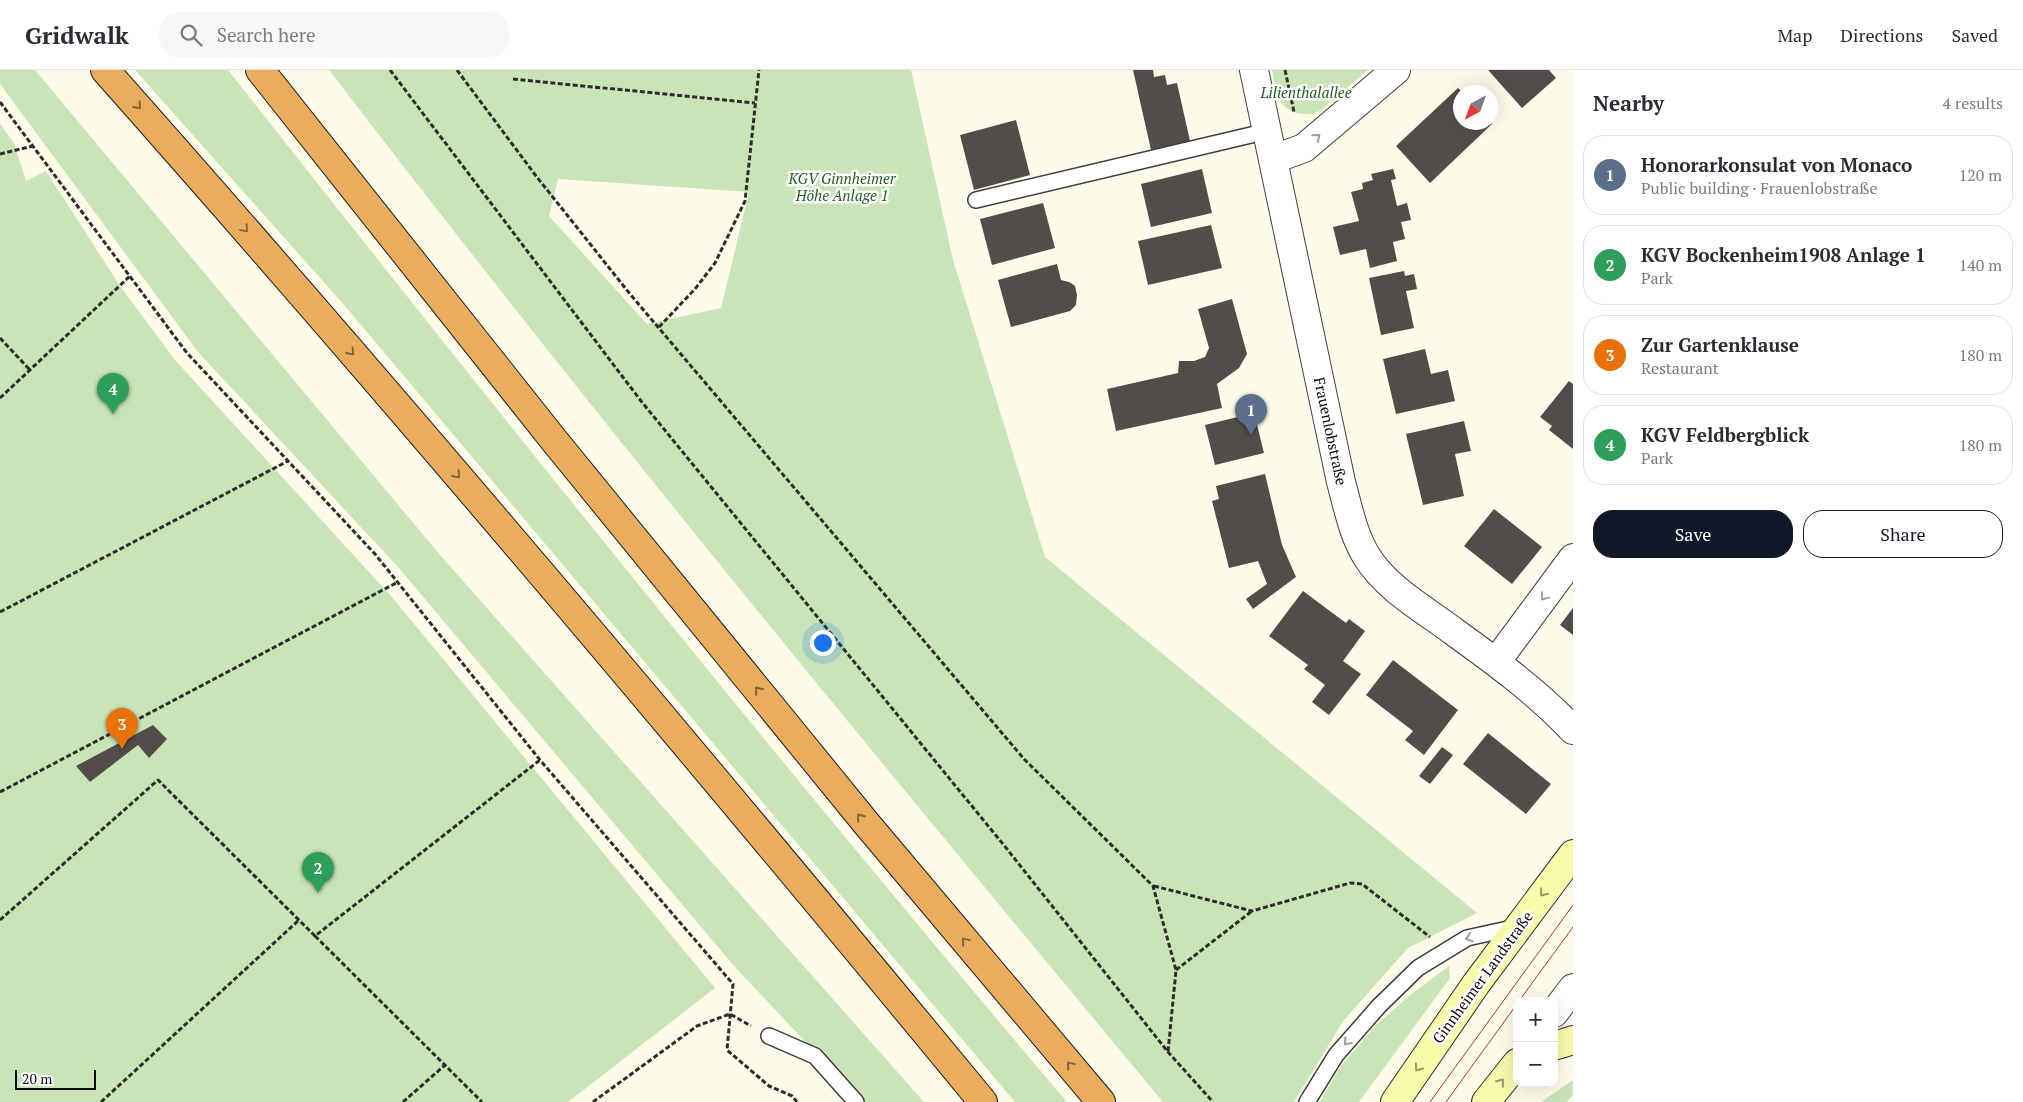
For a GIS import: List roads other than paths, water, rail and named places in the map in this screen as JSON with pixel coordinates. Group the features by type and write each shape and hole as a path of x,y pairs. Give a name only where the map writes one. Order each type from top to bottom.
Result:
{"highway":[{"path":"105,70 487,509 781,856 983,1102"},
{"path":"260,70 553,439 860,816 1101,1102"}],"main road":[{"name":"Ginnheimer Landstraße","path":"1394,1102 1517,927 1573,854"},
{"path":"1558,1045 1573,1040"},
{"path":"1486,1102 1513,1067"}],"street":[{"name":"Frauenlobstraße","path":"1254,70 1341,482 1358,541 1368,559 1403,594 1562,712 1573,730"},
{"path":"1274,159 1304,148 1396,70"},
{"path":"1496,662 1573,558"},
{"path":"1558,1008 1573,988"}],"lane":[{"path":"976,200 1268,131"},
{"path":"1307,1102 1336,1056 1379,1006 1418,968 1467,938 1517,927"},
{"path":"769,1036 815,1056 856,1102"}],"tram line":[{"path":"1430,1102 1573,905"},
{"path":"1522,997 1573,927"},
{"path":"1446,1102 1513,1010"}],"place":[{"name":"KGV Feldbergblick","path":"113,414"},
{"name":"Honorarkonsulat von Monaco","path":"1251,435"},
{"name":"Zur Gartenklause","path":"122,749"},
{"name":"KGV Bockenheim1908 Anlage 1","path":"318,893"}],"park label":[{"name":"Lilienthalallee","path":"1306,92"},
{"name":"KGV Ginnheimer Höhe Anlage 1","path":"842,186"}]}
